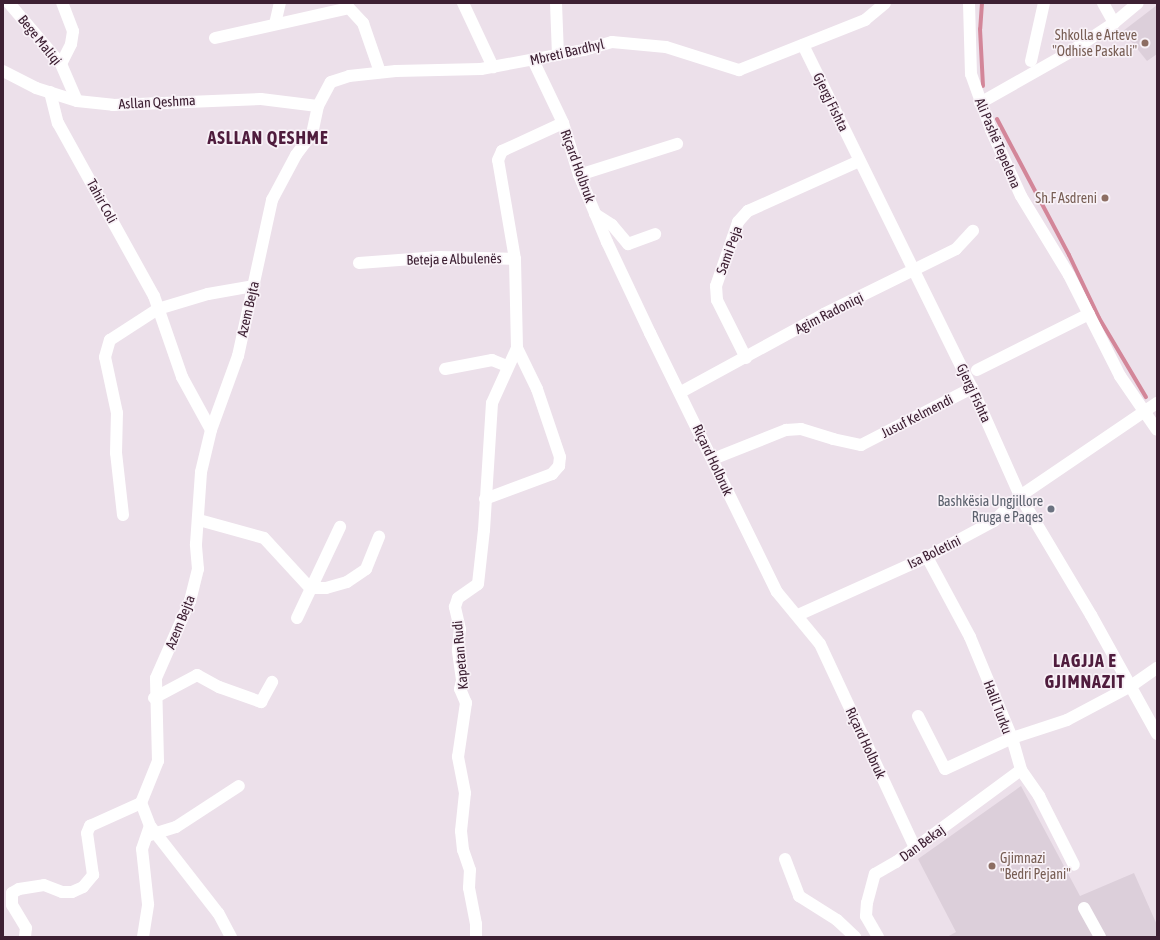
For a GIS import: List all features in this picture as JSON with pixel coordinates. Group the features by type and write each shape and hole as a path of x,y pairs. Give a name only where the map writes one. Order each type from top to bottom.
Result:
{"street":[{"name":"Bege Maliqi","path":"9,3 61,64 77,101"},
{"path":"61,64 71,44 73,31 62,3"},
{"path":"275,24 280,3"},
{"path":"463,3 492,67"},
{"path":"556,3 558,55"},
{"name":"Mbreti Bardhyl","path":"318,106 331,82 349,76 380,72 492,67 558,55 612,42 666,47 739,70 865,20 885,3"},
{"name":"Ali Pashë Tepelena","path":"969,3 971,74 980,103 1021,196 1089,314 1120,376 1157,430"},
{"path":"1031,61 1044,3"},
{"path":"1103,3 1114,23"},
{"path":"980,103 1030,77 1114,23 1138,3"},
{"path":"215,38 242,30 350,8 363,23 380,72"},
{"name":"Gjergj Fishta","path":"803,45 913,271 972,388 1020,496 1131,686 1157,734"},
{"name":"Riçard Holbruk","path":"533,60 563,123 579,175 595,214 777,592 798,615 820,644 915,848"},
{"name":"Asllan Qeshma","path":"3,71 50,92 77,101 113,105 261,99 318,106"},
{"name":"Tahir Coli","path":"50,92 58,123 110,214 158,309 182,377 211,430"},
{"name":"Azem Bejta","path":"141,803 158,761 158,732 154,698 156,678 190,601 198,569 196,544 199,520 201,472 211,430 238,356 272,200 296,155 312,134 318,106"},
{"name":"Beteja e Albulenës","path":"359,263 439,257 515,259 498,160 502,151 563,123"},
{"path":"579,175 677,144"},
{"name":"Sami Peja","path":"746,358 717,300 716,286 738,222 748,212 859,161"},
{"path":"595,214 612,225 628,244 655,234"},
{"name":"Agim Radoniqi","path":"681,392 746,358 824,314 956,249 973,231"},
{"path":"486,499 552,474 559,466 560,457 537,389 517,348 515,259"},
{"path":"122,516 116,453 117,413 105,357 110,340 158,309 208,294 254,286"},
{"path":"977,370 1089,314"},
{"name":"Kapetan Rudi","path":"476,937 476,924 469,888 470,870 463,850 461,831 465,793 458,757 466,703 460,689 462,680 458,650 460,629 455,607 458,598 478,584 486,499 492,403 507,366 517,348"},
{"path":"445,369 492,360 507,366"},
{"name":"Jusuf Kelmendi","path":"713,459 786,430 801,428 833,439 861,445 972,388"},
{"name":"Isa Boletini","path":"798,615 927,557 994,522 1020,496 1157,403"},
{"path":"199,520 264,538 310,588 326,588 347,582 366,569 379,536"},
{"path":"297,618 340,527"},
{"name":"Halil Turku","path":"918,716 945,769 1012,738 970,637 927,557"},
{"path":"1074,865 1039,796 1022,770 1012,738 1067,720 1131,686 1157,668"},
{"path":"154,698 197,675 219,687 261,702 272,682"},
{"name":"Dan Bekaj","path":"878,937 866,916 867,903 875,874 915,848 1022,770"},
{"path":"151,831 176,827 239,786"},
{"path":"25,937 26,928 12,905 12,893 19,889 44,885 62,892 72,892 83,887 93,876 87,833 90,826 141,803 151,831 218,913 230,937"},
{"path":"143,937 148,904 142,849 151,831"},
{"path":"785,859 799,896 837,920 855,937"},
{"path":"1084,908 1100,937"}],"shaded area":[{"name":"Shkolla e Arteve \"Odhise Paskali\"","path":"1157,5 1157,54 1147,61 1123,31"},
{"name":"Gjimnazi \"Bedri Pejani\"","path":"1021,786 1080,896 1134,873 1157,925 1157,937 947,937 956,932 918,859"}],"waterway":[{"path":"982,3 980,29 983,86"},
{"path":"997,119 1069,255 1099,318 1146,397"}],"place":[{"name":"Shkolla e Arteve \"Odhise Paskali\"","path":"1145,43"},
{"name":"Sh.F Asdreni","path":"1105,198"},
{"name":"Bashkësia Ungjillore Rruga e Paqes","path":"1051,509"},
{"name":"Gjimnazi \"Bedri Pejani\"","path":"992,866"}],"district":[{"name":"ASLLAN QESHME","path":"268,138"},
{"name":"LAGJJA E GJIMNAZIT","path":"1085,672"}]}
